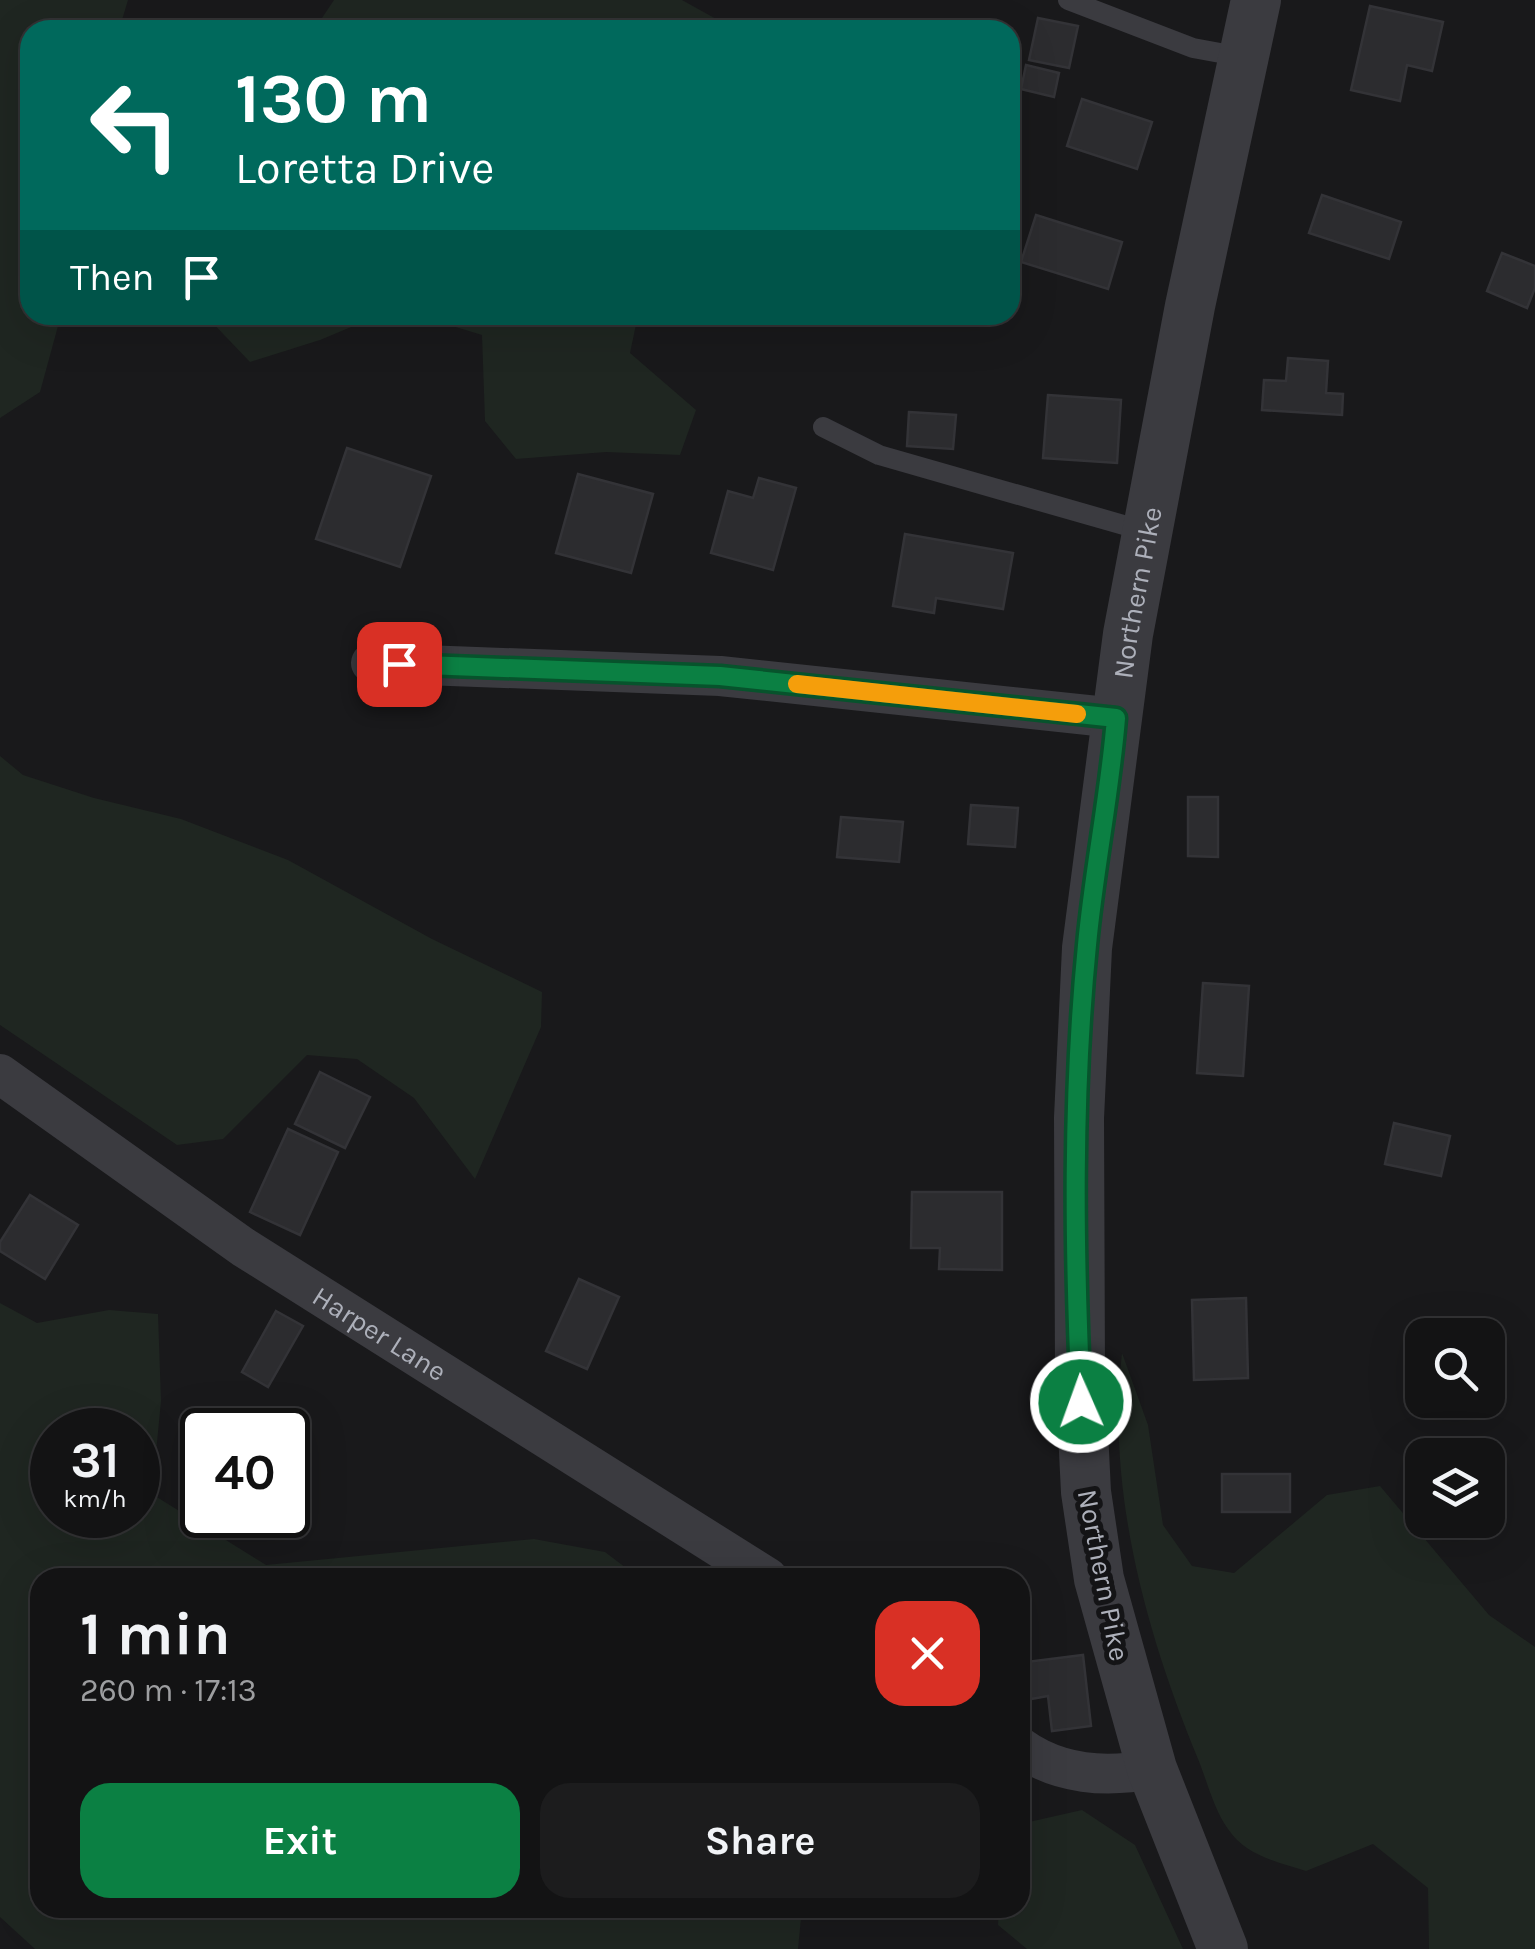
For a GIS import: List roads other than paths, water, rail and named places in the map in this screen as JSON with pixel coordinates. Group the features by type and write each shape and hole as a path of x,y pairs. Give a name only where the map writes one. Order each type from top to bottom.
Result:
{"street":[{"name":"Northern Pike","path":"1223,1949 1152,1769 1100,1579 1086,1492 1080,1372 1082,1025 1086,948 1137,580 1150,532 1190,306 1256,0"},
{"path":"371,663 720,676 1116,718"},
{"name":"Harper Lane","path":"0,1074 244,1247 752,1568"},
{"path":"1030,1751 1064,1768 1094,1774 1152,1769"}],"lane":[{"path":"1068,0 1193,48 1244,58"},
{"path":"823,428 879,455 1150,532"}]}
